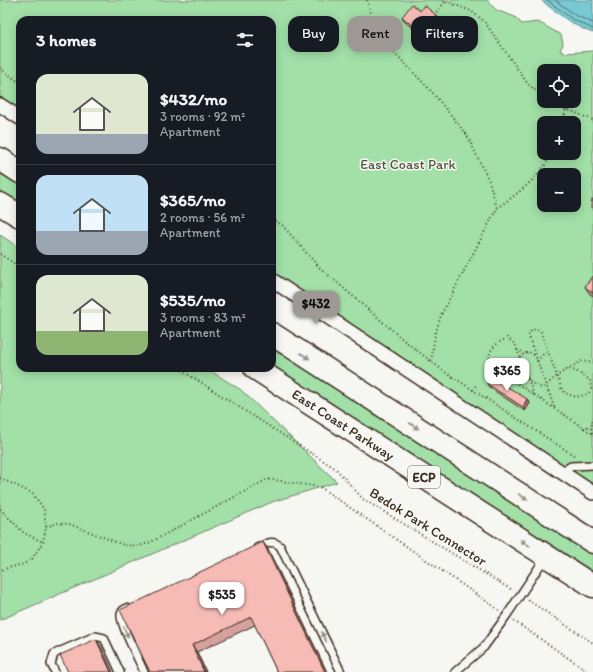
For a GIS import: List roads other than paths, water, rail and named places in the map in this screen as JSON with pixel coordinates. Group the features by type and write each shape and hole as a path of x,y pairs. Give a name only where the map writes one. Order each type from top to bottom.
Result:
{"highway":[{"path":"0,159 16,169"},
{"path":"0,204 16,214"},
{"name":"ECP","path":"276,337 593,542"},
{"name":"East Coast Parkway","path":"261,372 593,586"}],"street":[{"path":"0,105 16,115"},
{"path":"276,283 593,493"}],"lane":[{"path":"561,472 571,466 592,465"},
{"path":"251,551 272,542 276,542 280,546 341,672"},
{"path":"455,672 484,647 507,616 546,556"},
{"path":"131,606 124,609 121,613 121,618 144,672"},
{"path":"55,672 51,664 54,654 95,636 104,638 120,672"}],"water":[{"path":"541,0 593,0 593,33 572,23"}],"park label":[{"name":"East Coast Park","path":"408,164"}]}
